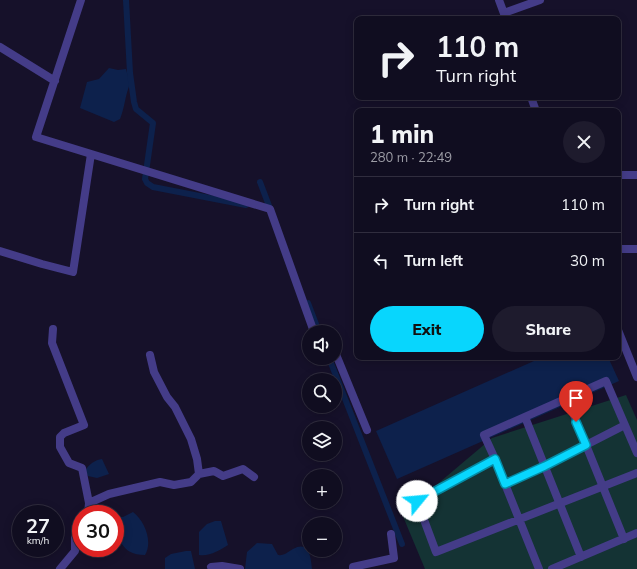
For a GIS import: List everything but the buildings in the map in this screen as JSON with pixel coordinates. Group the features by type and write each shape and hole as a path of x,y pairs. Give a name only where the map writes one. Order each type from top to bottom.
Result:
{"street":[{"path":"81,0 36,137 270,209 311,325"},
{"path":"499,0 505,16 540,0"},
{"path":"0,47 54,81"},
{"path":"0,251 73,272 90,154"},
{"path":"621,175 637,175"},
{"path":"621,248 637,249"},
{"path":"53,329 52,343 84,425 64,433 60,437 60,447 68,463 82,468 89,503 110,494 160,482 174,485 191,482 199,474 214,471 223,476 243,469 254,477"},
{"path":"621,338 637,378"},
{"path":"150,354 154,372 167,397 175,407 191,439 197,459 199,474"},
{"path":"340,365 367,430"},
{"path":"539,569 484,435 606,381 637,453"},
{"path":"567,398 624,539"},
{"path":"525,417 581,557"},
{"path":"505,484 545,466 625,425"},
{"path":"495,459 417,501 436,552 637,473"},
{"path":"552,569 637,533"},
{"path":"353,569 353,567 394,558 391,534"},
{"path":"60,569 72,555"},
{"path":"212,569 211,567 222,566 240,569"}],"green space":[{"path":"626,395 637,420 637,569 425,569 402,514 492,438"}],"water":[{"path":"109,68 118,70 126,69 130,84 120,119 114,122 80,108 87,82 99,79"},
{"path":"536,360 609,360 619,381 397,479 376,431"},
{"path":"102,459 109,474 97,478 88,476 85,471 88,466 97,460"},
{"path":"133,512 144,526 148,538 145,555 130,552 124,546 124,516"},
{"path":"215,521 221,521 228,545 210,554 199,555 199,532 207,524"},
{"path":"257,543 272,544 278,555 284,554 298,547 302,547 302,557 310,557 312,569 245,569 247,552"},
{"path":"191,551 195,569 165,569 165,558 171,554"}],"waterway":[{"path":"126,0 130,73 134,102 136,109 153,123 145,179 147,183 153,187 246,205"},
{"path":"260,182 271,211"},
{"path":"308,303 316,325"},
{"path":"332,365 402,544"}],"route":[{"path":"417,501 495,459 505,484 545,466 586,445 576,422"}]}
